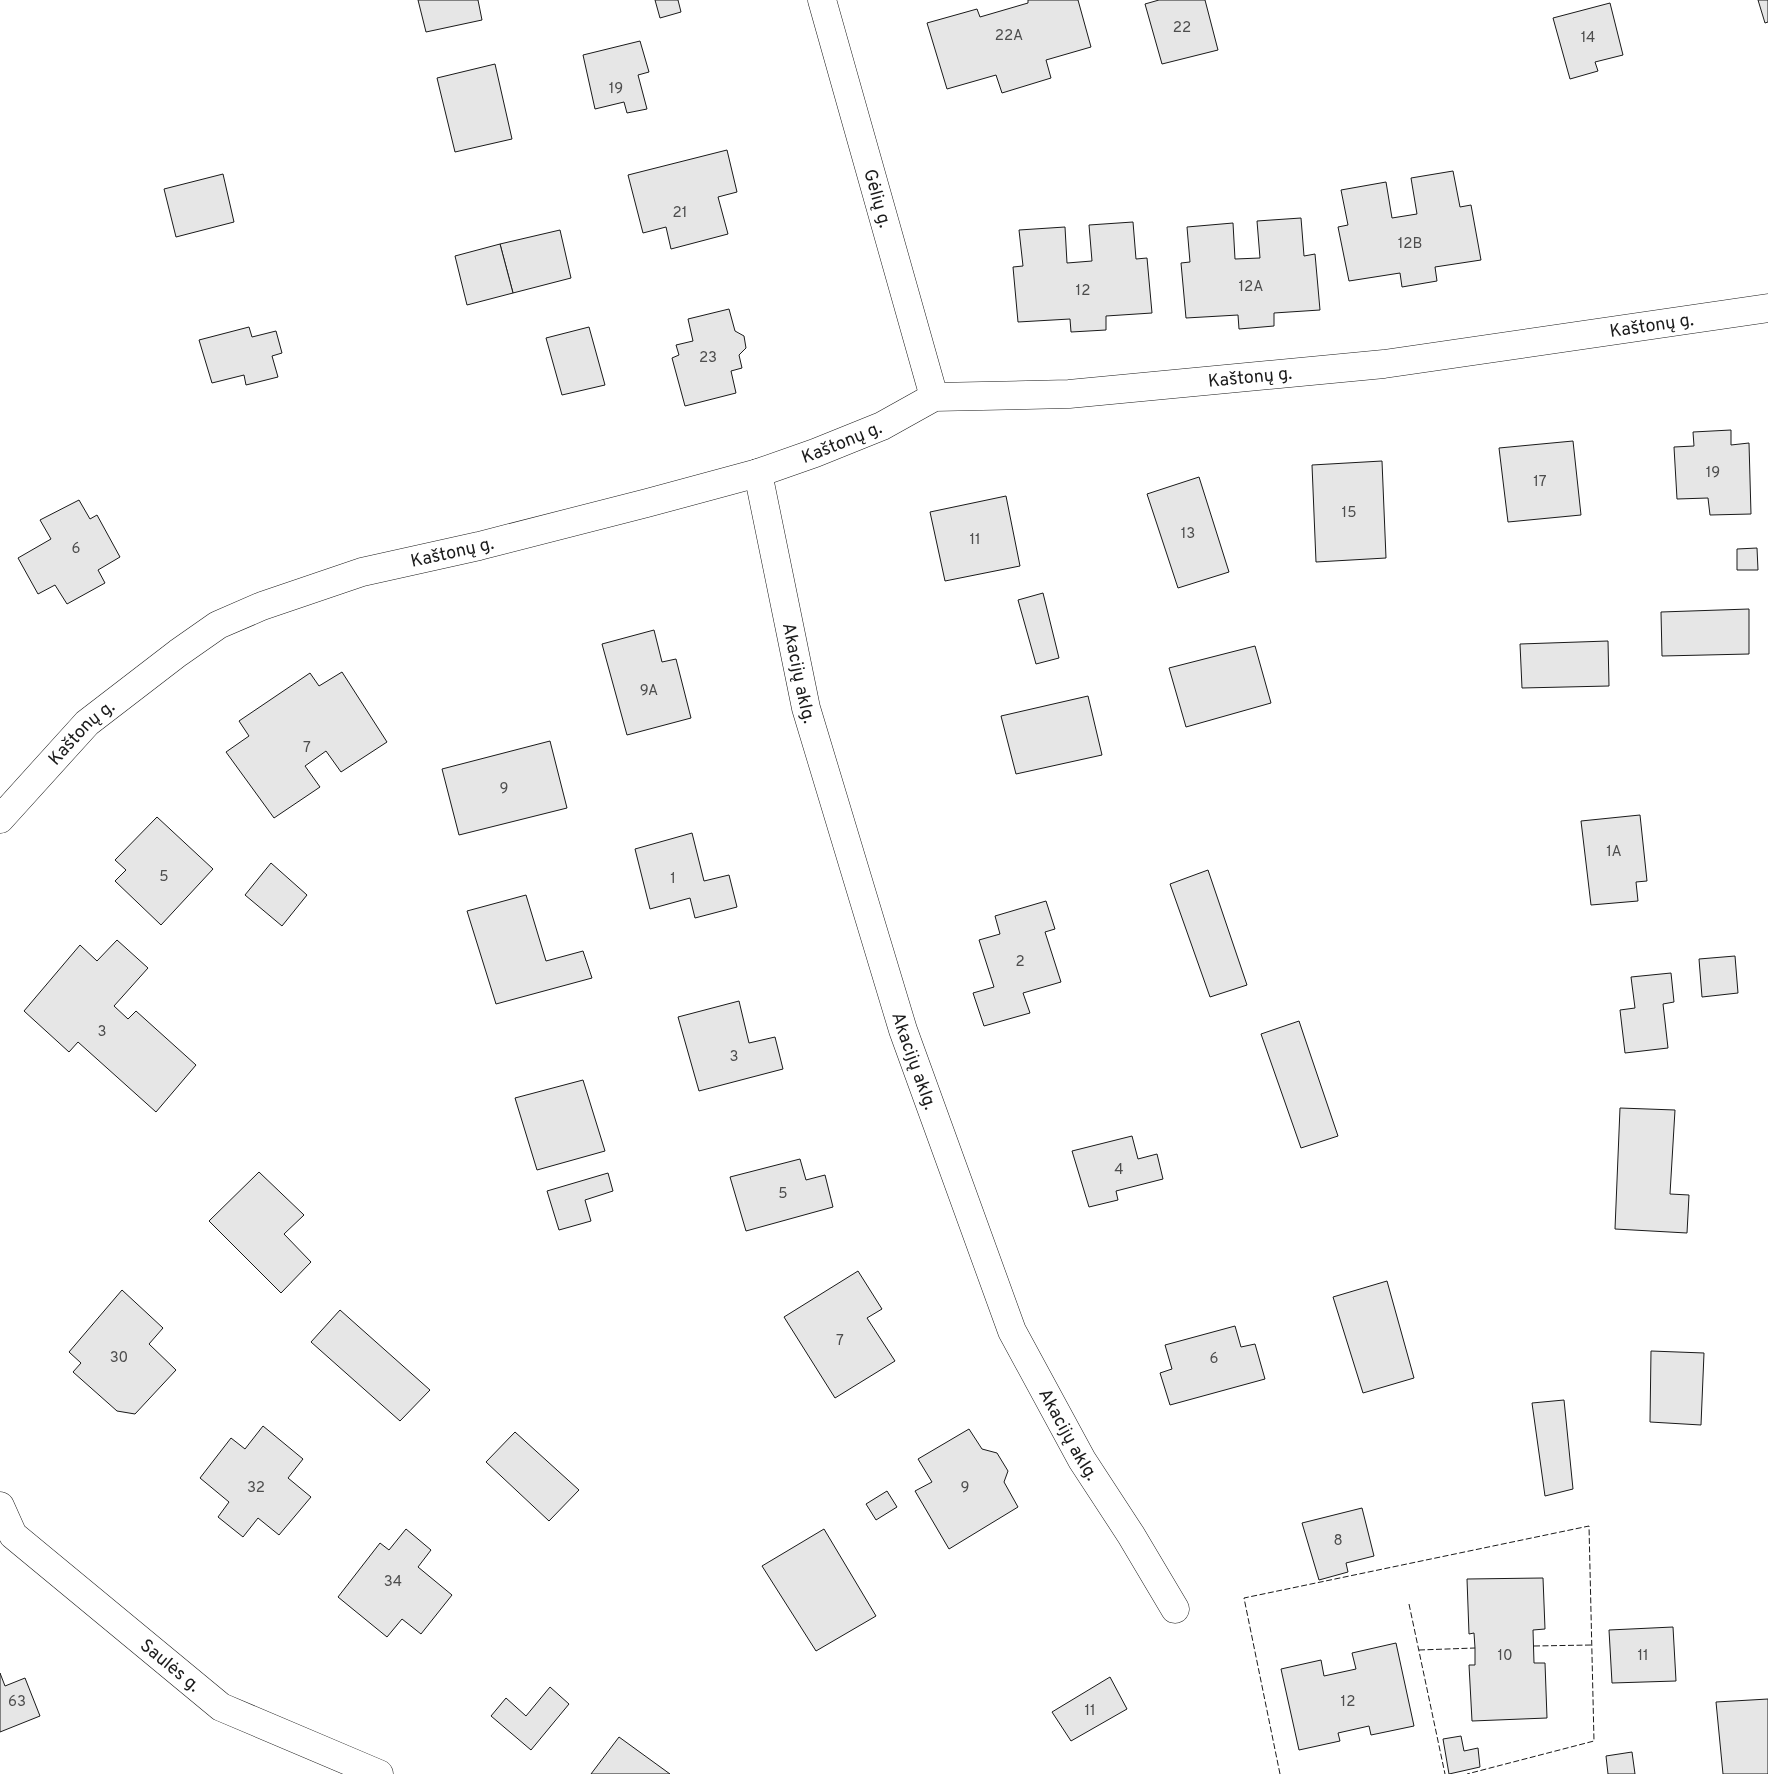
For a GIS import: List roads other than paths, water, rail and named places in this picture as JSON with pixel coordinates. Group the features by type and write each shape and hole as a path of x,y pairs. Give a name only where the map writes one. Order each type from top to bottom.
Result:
{"street":[{"name":"Gėlių g.","path":"822,0 934,397"},
{"name":"Kaštonų g.","path":"0,819 87,723 178,652 218,625 262,606 362,572 478,546 758,473 815,453 882,426 934,397 1069,394 1384,364 1768,308"},
{"name":"Akacijų aklg.","path":"758,473 806,708 903,1030 1012,1331 1082,1460 1175,1609"},
{"name":"Saulės g.","path":"0,1506 13,1535 221,1708 379,1774"}]}
